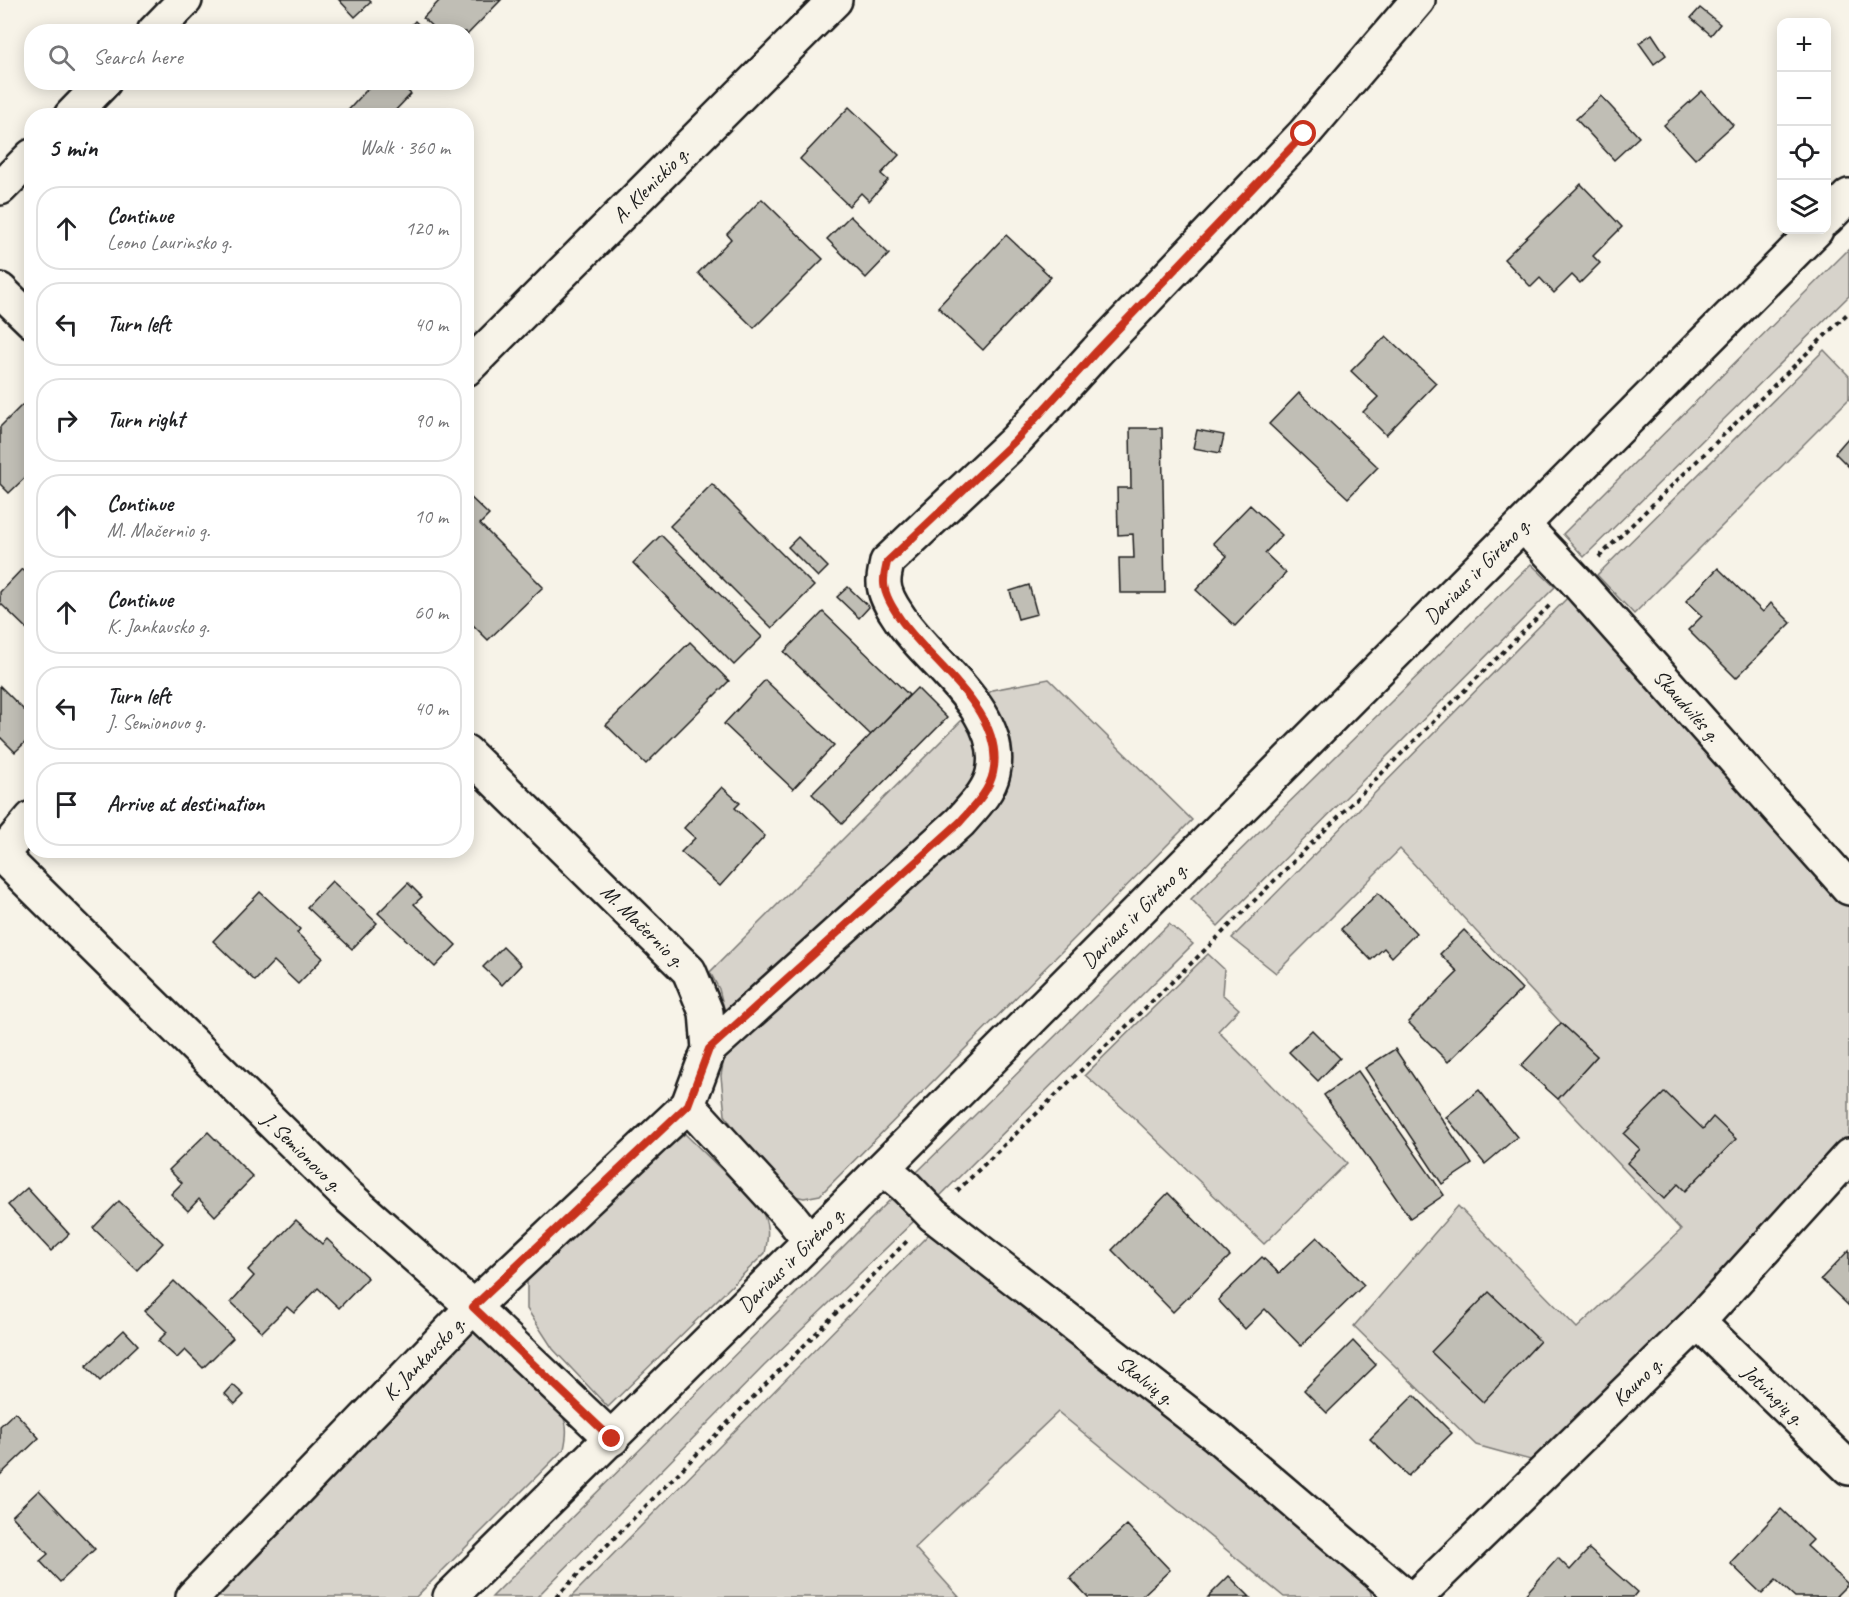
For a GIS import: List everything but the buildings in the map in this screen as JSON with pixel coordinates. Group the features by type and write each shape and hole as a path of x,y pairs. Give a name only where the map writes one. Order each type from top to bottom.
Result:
{"main road":[{"path":"162,24 184,0"},
{"name":"A. Klenickio g.","path":"474,361 835,0"},
{"path":"709,1049 960,822 979,801 993,775 995,752 988,726 964,692 904,625 889,602 883,582 887,562 1015,441 1097,351 1304,134 1418,0"},
{"path":"79,108 96,90"},
{"path":"0,188 24,164"},
{"path":"1831,215 1849,196"},
{"name":"Dariaus ir Girėno g.","path":"450,1597 883,1168 1812,234"},
{"path":"0,290 24,313"},
{"name":"Skaudvilės g.","path":"1523,525 1575,580 1849,888"},
{"name":"M. Mačernio g.","path":"474,760 690,971 706,1012 709,1049 688,1105"},
{"path":"1,855 24,828"},
{"name":"J. Semionovo g.","path":"1,855 344,1193 473,1307 612,1439"},
{"path":"688,1105 790,1216 810,1241"},
{"name":"K. Jankausko g.","path":"193,1597 473,1307 688,1105"},
{"name":"Kauno g.","path":"1416,1597 1698,1322 1849,1156"},
{"name":"Skalvių g.","path":"883,1168 906,1187 933,1215 1216,1435 1406,1597"},
{"name":"Jotvingių g.","path":"1698,1322 1849,1468"}],"path":[{"path":"556,1597 933,1215 1212,943 1575,580 1849,312"}],"shaded area":[{"path":"1849,249 1849,296 1584,557 1563,534"},
{"path":"1824,350 1849,376 1849,399 1634,614 1597,575"},
{"path":"1531,564 1555,587 1218,926 1191,899"},
{"path":"1572,593 1849,907 1849,1137 1726,1276 1534,1461 1476,1445 1354,1326 1458,1206 1577,1328 1681,1230 1558,1099 1597,1056 1561,1023 1400,849 1276,973 1232,938"},
{"path":"1049,679 1192,820 820,1195 804,1198 790,1195 742,1141 725,1115 721,1076 727,1039 726,1016 719,989 710,972 992,690"},
{"path":"1169,924 1193,944 939,1197 915,1174"},
{"path":"1208,954 1224,969 1222,994 1239,1009 1218,1031 1347,1163 1264,1244 1133,1117 1085,1075"},
{"path":"685,1134 761,1208 768,1230 765,1253 608,1407 553,1349 527,1309 527,1281 544,1255 580,1221"},
{"path":"891,1199 915,1220 764,1366 537,1597 492,1597"},
{"path":"932,1231 1223,1461 1369,1587 1372,1597 1284,1597 1058,1412 915,1548 959,1597 571,1597"},
{"path":"473,1331 558,1408 566,1424 564,1449 416,1597 203,1597 415,1386"}],"route":[{"path":"612,1439 473,1307 688,1105 709,1049 960,822 979,801 993,775 995,752 988,726 964,692 904,625 889,602 883,582 887,562 1015,441 1097,351 1304,134"}]}
